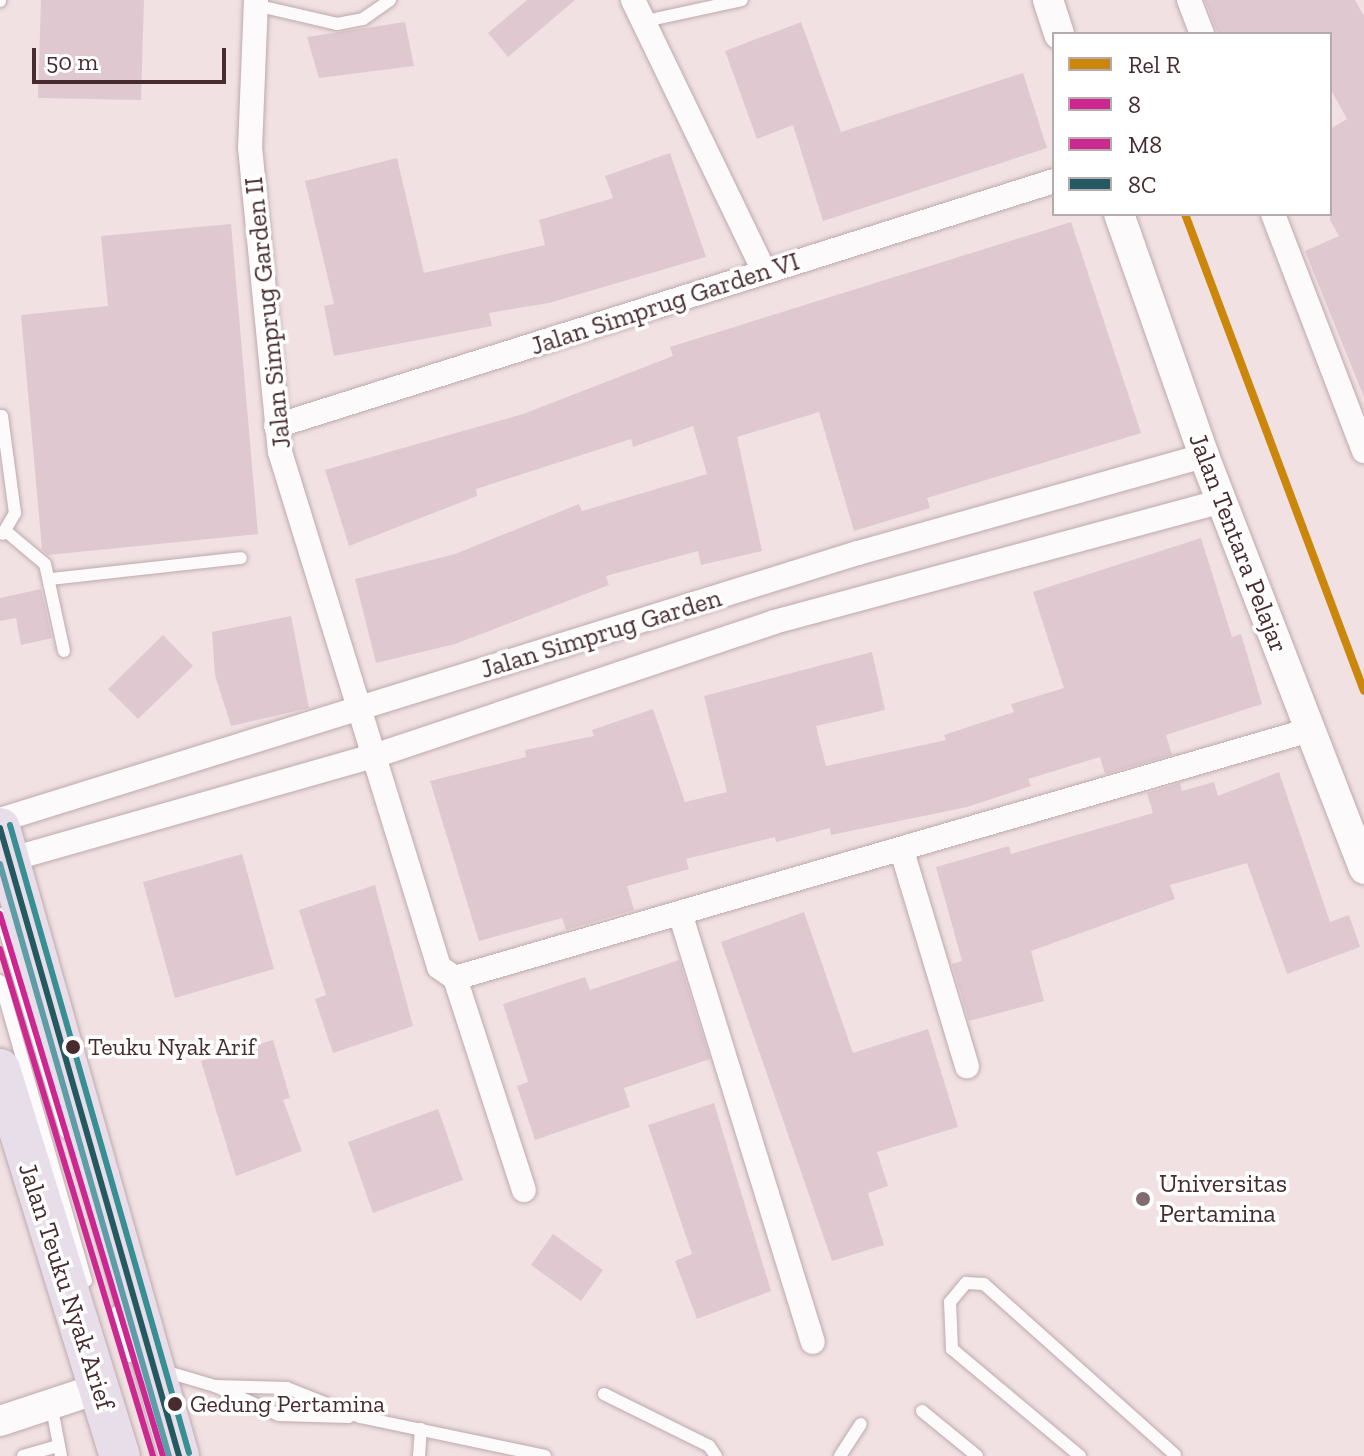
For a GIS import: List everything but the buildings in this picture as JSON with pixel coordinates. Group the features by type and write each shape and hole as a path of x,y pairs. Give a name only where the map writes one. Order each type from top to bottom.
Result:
{"highway":[{"name":"Jalan Teuku Nyak Arief","path":"4,844 149,1367 179,1456"},
{"name":"Jalan Teuku Nyak Arief","path":"0,1069 120,1456"}],"street":[{"path":"1048,0 1058,32"},
{"path":"1189,0 1201,32"},
{"name":"Jalan Simprug Garden II","path":"256,3 250,147 276,426 374,756"},
{"path":"637,11 764,271"},
{"name":"Jalan Simprug Garden VI","path":"276,426 1052,182"},
{"name":"Jalan Tentara Pelajar","path":"1120,216 1204,456 1364,869"},
{"path":"1274,216 1364,451"},
{"name":"Jalan Simprug Garden","path":"0,820 858,553 1204,456"},
{"name":"Jalan Simprug Garden","path":"4,844 374,756 774,622 1221,501"},
{"path":"858,553 868,596"},
{"path":"764,583 774,622"},
{"path":"455,978 902,851 1310,730"},
{"path":"374,756 439,967 455,978 524,1190"},
{"path":"902,851 967,1066"},
{"path":"680,913 813,1342"},
{"path":"0,1421 50,1400 97,1389"}],"lane":[{"path":"256,3 337,24 363,19 390,0"},
{"path":"637,11 742,0"},
{"path":"2,416 15,513 4,534 34,552 51,579 64,651"},
{"path":"51,579 241,558"},
{"path":"0,914 163,1456"},
{"path":"0,981 140,1456"},
{"path":"1080,1456 952,1349 950,1302 966,1283 984,1284 1176,1456"},
{"path":"149,1367 215,1386 279,1415 360,1417 421,1429 483,1450 545,1456"},
{"path":"215,1386 287,1388 360,1417"},
{"path":"604,1394 709,1446 716,1456"},
{"path":"23,1456 60,1451 50,1400"},
{"path":"922,1411 977,1456"},
{"path":"840,1456 861,1424"},
{"path":"419,1456 421,1429"}],"rail line":[{"name":"R","path":"1186,216 1364,691"}],"transit line":[{"path":"10,825 189,1453"},
{"name":"8C","path":"0,828 179,1456"},
{"path":"0,864 169,1456"},
{"name":"8","path":"0,914 163,1456"},
{"name":"M8","path":"0,949 153,1456"}],"place":[{"name":"Teuku Nyak Arif","path":"73,1047"},
{"name":"Universitas Pertamina","path":"1143,1199"},
{"name":"Gedung Pertamina","path":"175,1404"}]}
